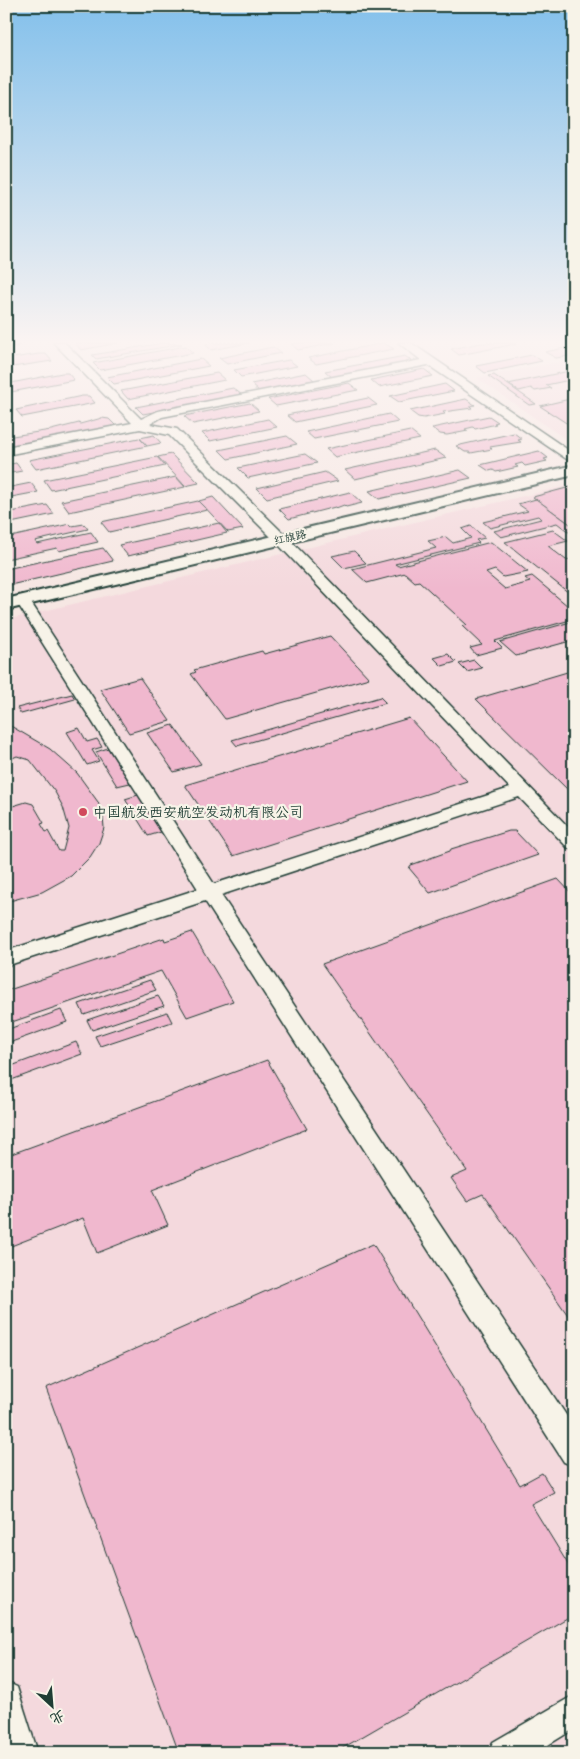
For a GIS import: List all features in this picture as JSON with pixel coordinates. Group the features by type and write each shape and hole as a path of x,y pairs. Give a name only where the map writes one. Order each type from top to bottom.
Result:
{"main road":[{"name":"红旗路","path":"12,601 574,461"},
{"name":"红旗路","path":"278,536 574,470"}],"street":[{"path":"6,451 140,425"},
{"path":"140,425 172,432 278,536 574,844"},
{"path":"522,425 574,461"},
{"path":"6,960 521,790"},
{"path":"6,1698 22,1753"},
{"path":"504,1753 574,1711"}],"lane":[{"path":"12,601 210,892 574,1452"}],"shaded area":[{"path":"545,425 574,425 574,445"},
{"path":"574,484 574,1753 6,1753 6,620"}],"building":[{"path":"71,425 116,426 6,448 6,437"},
{"path":"239,425 275,425 277,427 210,441 202,433"},
{"path":"338,425 383,425 314,439 306,432"},
{"path":"446,425 491,425 475,429 473,427 465,429 468,431 447,435 440,434 432,428"},
{"path":"410,431 420,439 335,457 326,449"},
{"path":"514,433 522,439 518,440 521,442 490,447 492,449 471,453 465,452 456,446"},
{"path":"154,435 161,443 147,446 140,438"},
{"path":"287,436 297,444 228,459 219,450"},
{"path":"139,438 147,446 36,469 29,460"},
{"path":"435,450 446,458 355,479 345,470"},
{"path":"539,451 548,458 544,459 547,461 525,466 522,463 515,465 518,467 496,472 493,470 489,471 480,465"},
{"path":"171,454 199,483 185,486 158,457"},
{"path":"305,454 317,463 248,478 238,468"},
{"path":"157,457 165,466 51,490 44,480"},
{"path":"16,463 22,471 6,474 6,465"},
{"path":"460,470 471,478 379,499 369,491"},
{"path":"325,472 338,481 267,498 257,488"},
{"path":"176,477 185,487 69,512 61,501"},
{"path":"31,483 38,492 6,498 6,488"},
{"path":"574,486 574,527 533,497"},
{"path":"350,492 362,503 346,507 344,505 289,519 279,509"},
{"path":"213,497 243,529 228,532 199,501"},
{"path":"536,499 574,527 574,536 557,523 501,537 494,531 541,519 538,516 490,528 483,522 528,511 518,504"},
{"path":"198,501 207,510 109,532 101,522"},
{"path":"47,505 54,514 6,524 6,513"},
{"path":"219,523 227,533 128,556 119,545"},
{"path":"70,524 72,526 84,524 88,529 35,541 37,544 91,532 98,542 59,551 57,548 6,559 6,538"},
{"path":"471,526 485,538 476,540 479,543 395,564 398,566 491,542 528,572 503,577 495,570 486,573 505,589 530,582 525,578 532,576 574,611 574,619 495,641 502,648 476,655 470,648 482,645 462,626 467,625 419,581 415,582 405,573 367,583 352,569 436,548 428,541 446,537 453,543 471,538 462,529"},
{"path":"553,530 568,541 548,546 566,560 574,558 574,597 505,542"},
{"path":"103,548 113,561 6,586 6,569"},
{"path":"354,551 366,563 344,568 332,556"},
{"path":"574,621 574,640 516,656 500,642"},
{"path":"330,636 369,678 225,719 191,674 196,672 194,670 262,651 264,654"},
{"path":"448,654 456,662 442,666 434,658"},
{"path":"474,660 482,668 467,672 459,664"},
{"path":"574,670 574,796 476,699"},
{"path":"140,678 170,721 129,733 100,689"},
{"path":"72,694 75,699 21,714 17,708"},
{"path":"380,697 386,703 237,746 232,740"},
{"path":"409,718 467,781 233,856 185,785"},
{"name":"中国航发西安航空发动机有限公司","path":"9,725 50,749 77,773 98,802 103,816 104,828 99,843 90,857 71,876 42,892 6,902 6,808 26,802 33,804 44,823 41,824 46,832 48,831 59,851 63,851 69,828 63,807 55,792 30,760 17,756 6,761 6,727"},
{"path":"173,725 201,764 174,772 147,733"},
{"path":"79,728 87,742 97,739 102,747 92,750 99,761 87,765 67,732"},
{"path":"108,748 130,783 117,786 96,752"},
{"path":"138,795 161,832 148,836 125,799"},
{"path":"509,831 515,831 538,855 430,893 409,868 411,865 451,849"},
{"path":"558,879 574,896 574,1324 483,1194 467,1201 451,1178 467,1171 322,964"},
{"path":"192,932 233,1001 187,1017 161,971 6,1024 6,991 164,938 165,941"},
{"path":"150,980 156,990 84,1015 79,1004"},
{"path":"158,996 164,1006 92,1030 87,1020"},
{"path":"61,1010 67,1022 6,1044 6,1030"},
{"path":"167,1012 172,1022 100,1046 95,1036"},
{"path":"76,1042 82,1054 6,1082 6,1068"},
{"path":"267,1060 307,1129 152,1190 168,1225 97,1253 83,1218 6,1248 6,1156"},
{"path":"373,1244 520,1485 542,1473 554,1492 531,1504 574,1574 574,1614 334,1753 179,1753 46,1388"}],"place":[{"name":"中国航发西安航空发动机有限公司","path":"83,812"}]}
